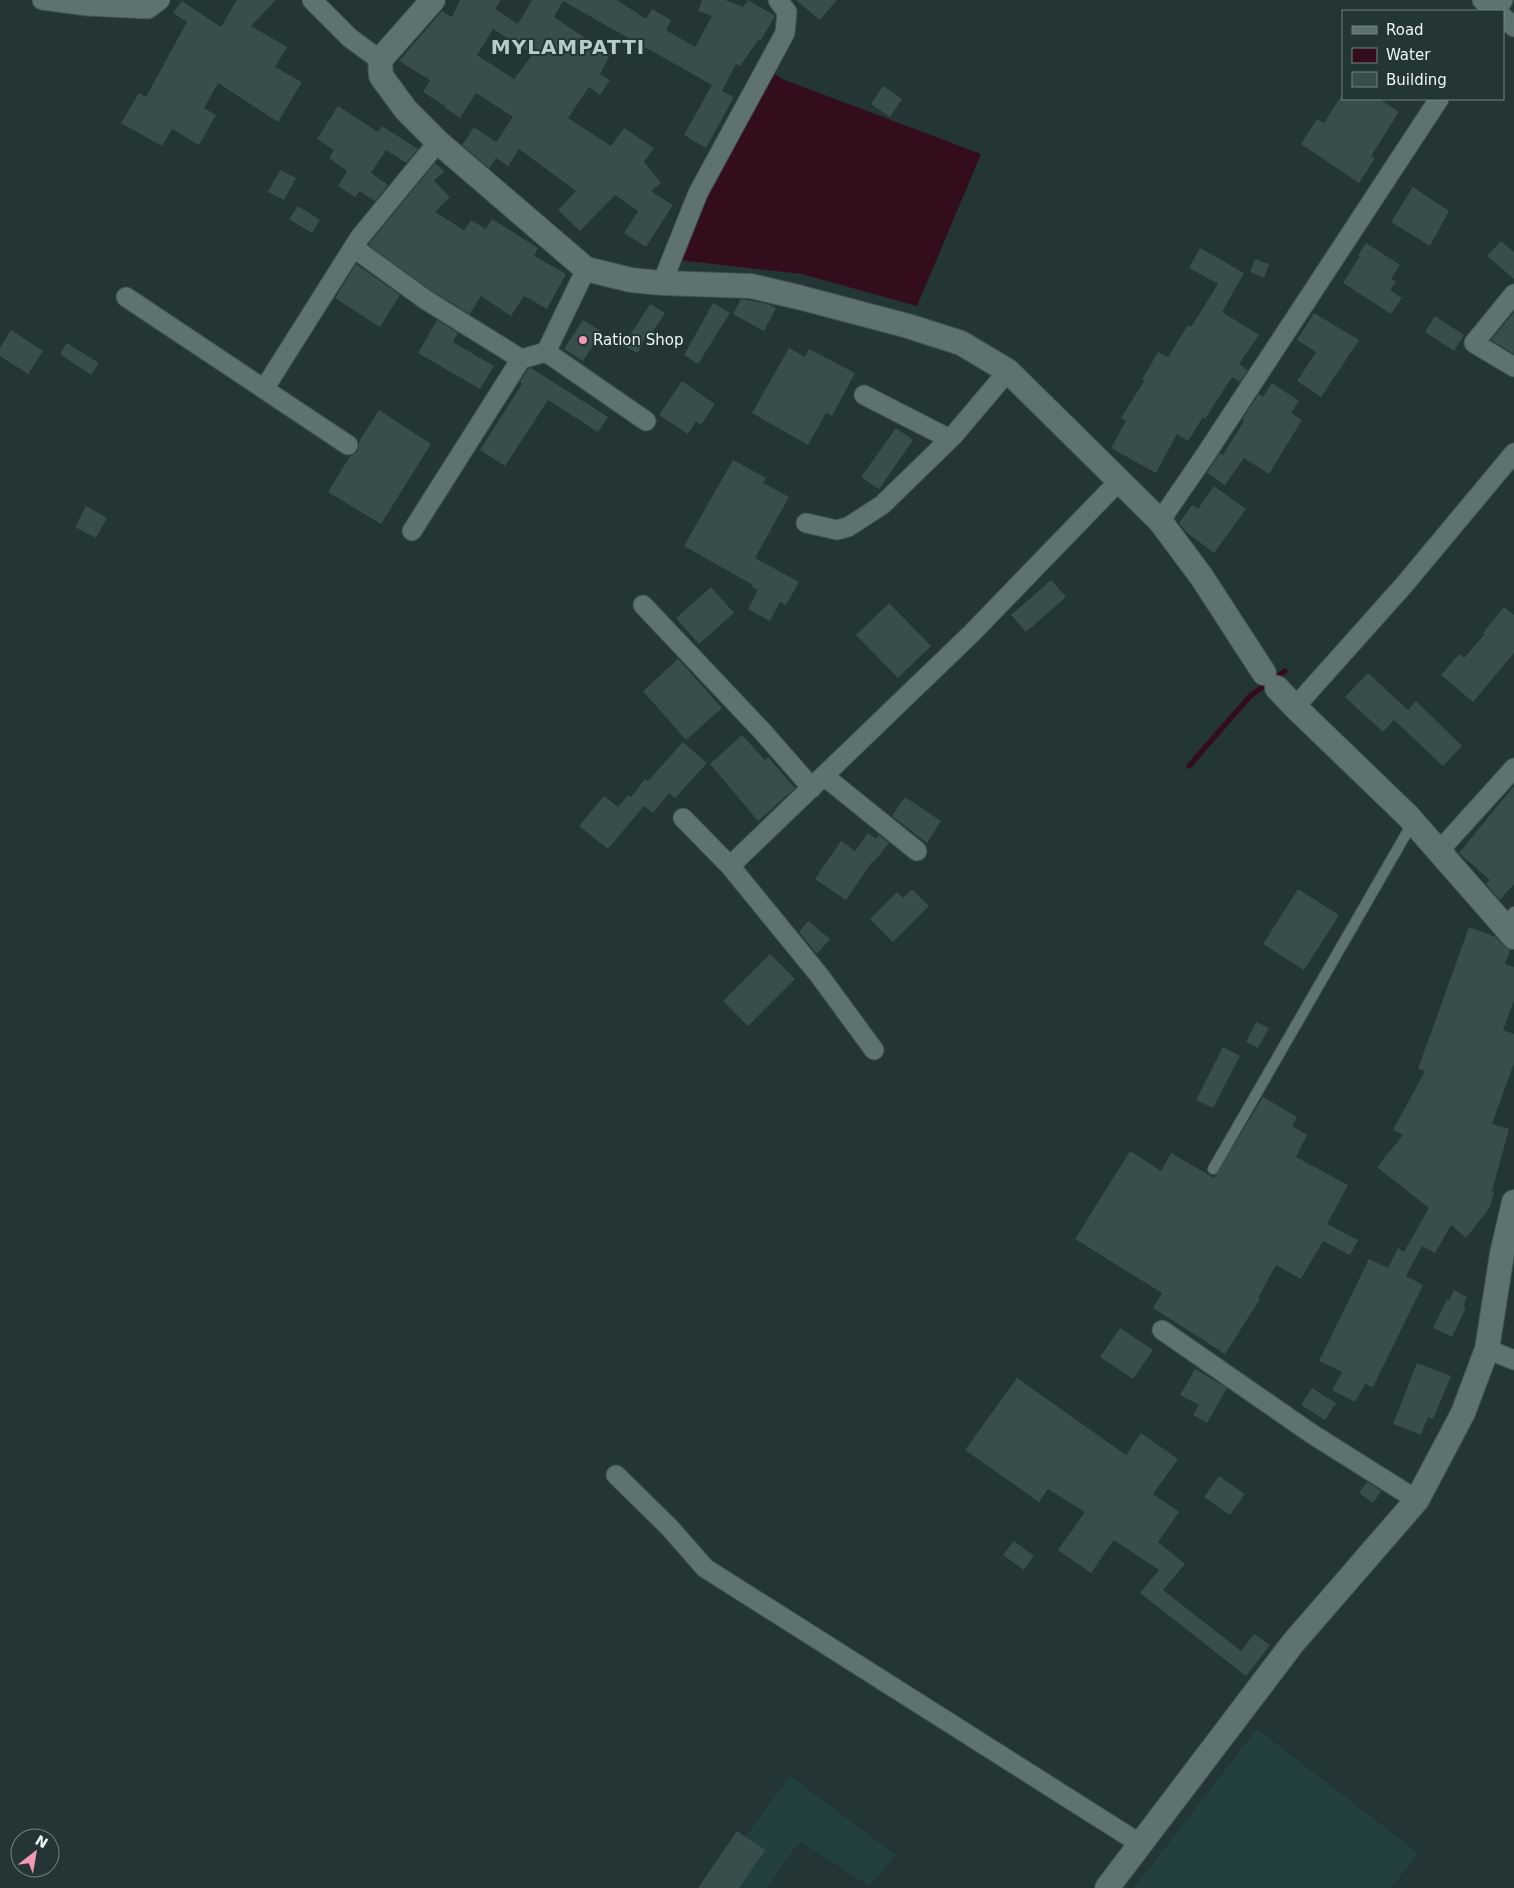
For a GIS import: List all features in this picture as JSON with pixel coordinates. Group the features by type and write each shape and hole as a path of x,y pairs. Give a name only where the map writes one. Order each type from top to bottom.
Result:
{"street":[{"path":"42,0 86,6 148,9 160,0"},
{"path":"312,0 350,38 380,60"},
{"path":"433,0 380,60 381,76 406,110 438,142 586,269 631,280 752,286 798,297 908,326 961,343 1008,371 1160,521 1201,576 1270,681 1413,821 1439,851 1510,924"},
{"path":"662,283 698,193 785,33 787,12 778,0"},
{"path":"1482,0 1495,10"},
{"path":"1504,18 1514,26"},
{"path":"1160,521 1438,100"},
{"path":"264,389 360,237 438,142"},
{"path":"354,248 426,300 520,359"},
{"path":"412,531 520,359 546,352 586,269"},
{"path":"1514,294 1474,343 1514,367"},
{"path":"126,297 348,445"},
{"path":"546,352 646,421"},
{"path":"806,523 838,530 848,527 882,505 950,439 1008,371"},
{"path":"864,396 950,439"},
{"path":"1295,707 1404,585 1514,453"},
{"path":"730,866 972,633 1119,481"},
{"path":"643,606 763,732 819,781 917,851"},
{"path":"1439,851 1514,768"},
{"path":"683,818 730,866 819,975 874,1050"},
{"path":"1107,1888 1139,1843 1293,1643 1417,1500 1463,1413 1487,1349 1508,1256 1514,1202"},
{"path":"1162,1330 1312,1434 1417,1500"},
{"path":"1487,1349 1514,1360"},
{"path":"616,1475 670,1528 705,1568 1139,1843"}],"lane":[{"path":"1213,1169 1413,821"}],"shaded area":[{"path":"1257,1729 1418,1853 1391,1888 1134,1888"},
{"path":"790,1776 896,1855 869,1886 800,1841 766,1888 708,1888"}],"water":[{"path":"772,72 782,79 981,154 917,306 802,274 679,260 736,136"}],"building":[{"path":"237,0 276,0 251,26 287,47 275,67 302,82 278,122 218,83 204,108 216,115 199,145 172,129 162,146 121,123 139,93 146,97 187,22 173,13 182,1 221,27"},
{"path":"460,0 501,0 495,9 518,24 532,0 617,0 646,19 652,9 671,20 666,30 695,47 712,16 698,11 702,0 725,0 743,7 748,0 775,16 761,40 759,39 740,66 736,64 722,91 734,97 706,148 684,135 712,85 563,1 554,17 610,55 600,74 610,80 600,95 589,87 568,118 611,146 624,128 654,148 644,162 661,183 651,191 673,205 646,247 624,233 638,211 615,195 580,231 558,210 576,191 519,149 508,166 496,158 489,168 462,145 474,127 496,142 513,117 476,93 460,118 423,92 430,80 399,61 442,11 452,17","holes":["493,29 533,54 514,79 477,55"]},
{"path":"796,0 837,0 820,20"},
{"path":"883,86 902,99 890,117 871,104"},
{"path":"1341,96 1342,100 1381,100 1399,112 1371,156 1375,158 1359,183 1301,144 1317,119 1324,123"},
{"path":"338,106 378,132 382,126 418,149 406,163 386,150 371,173 388,185 375,201 359,191 355,197 338,186 347,171 329,158 334,150 317,139"},
{"path":"435,163 444,171 434,181 450,197 435,212 464,230 471,220 486,229 492,219 538,248 534,256 566,274 547,309 524,296 511,316 481,296 470,314 432,291 368,245"},
{"path":"280,170 296,178 284,200 268,192"},
{"path":"1413,187 1449,211 1430,246 1391,222"},
{"path":"298,206 320,220 312,233 289,219"},
{"path":"1501,241 1514,252 1514,279 1487,256"},
{"path":"1366,243 1400,265 1391,279 1396,282 1390,290 1402,298 1391,314 1343,283"},
{"path":"1200,248 1244,273 1222,312 1259,335 1239,364 1248,370 1240,382 1232,377 1205,419 1203,417 1188,441 1177,434 1156,473 1111,448 1126,421 1121,418 1144,381 1142,380 1158,352 1168,357 1188,325 1191,327 1218,284 1189,268"},
{"path":"1255,259 1269,264 1264,278 1250,272"},
{"path":"356,264 400,295 380,327 335,298"},
{"path":"741,299 768,304 776,308 764,331 733,314"},
{"path":"713,303 730,313 698,364 684,355"},
{"path":"650,304 665,313 648,339 645,337 638,353 623,346"},
{"path":"1514,312 1514,354 1491,340"},
{"path":"1314,313 1359,340 1321,397 1297,381 1316,352 1297,340"},
{"path":"1435,316 1464,335 1454,351 1425,332"},
{"path":"437,320 458,333 453,342 494,366 480,389 418,353"},
{"name":"Ration Shop","path":"583,320 602,332 583,361 564,349"},
{"path":"11,330 43,351 28,374 0,356 0,348"},
{"path":"67,343 99,363 91,375 60,354"},
{"path":"789,348 805,357 809,349 855,373 832,416 826,413 808,445 752,413"},
{"path":"531,368 608,417 598,432 548,400 505,466 480,450 522,384 520,382 528,369"},
{"path":"682,381 715,404 701,425 696,421 688,434 659,415"},
{"path":"1272,383 1299,401 1291,413 1302,420 1269,474 1244,458 1225,485 1207,473 1220,453 1223,455 1244,421 1242,419 1259,394 1263,397"},
{"path":"379,410 431,444 381,524 328,492 350,456 358,451 359,442"},
{"path":"896,428 913,440 879,489 861,477"},
{"path":"733,460 766,478 763,483 789,497 755,558 799,582 786,605 780,602 770,621 748,609 758,590 752,587 753,585 684,546"},
{"path":"1214,486 1246,509 1214,553 1186,532 1179,523 1192,505 1198,509"},
{"path":"86,506 107,518 96,538 75,527"},
{"path":"1051,580 1066,597 1026,632 1011,615"},
{"path":"711,587 734,613 699,644 676,618"},
{"path":"889,603 931,646 898,678 856,635"},
{"path":"1504,607 1514,615 1514,653 1473,702 1441,675 1459,654 1464,658 1485,634 1483,633"},
{"path":"678,659 722,708 686,740 643,691"},
{"path":"1368,673 1408,710 1416,701 1462,746 1443,766 1394,720 1383,732 1345,697"},
{"path":"742,735 765,760 768,757 795,788 758,821 710,764"},
{"path":"683,742 707,763 675,798 669,793 653,813 644,806 608,849 579,826 604,796 618,807 628,795 631,797 645,779 648,781"},
{"path":"1514,786 1514,884 1500,900 1486,884 1490,880 1459,853"},
{"path":"905,797 941,821 927,843 892,816"},
{"path":"868,833 876,839 879,835 889,843 872,862 846,900 815,879 841,841 855,851"},
{"path":"912,889 929,906 893,942 870,919 897,892 903,898"},
{"path":"1298,889 1339,915 1304,970 1263,944"},
{"path":"808,921 830,939 817,954 799,932"},
{"path":"1469,927 1496,937 1510,950 1505,964 1514,967 1514,1000 1503,1030 1514,1034 1514,1063 1492,1124 1509,1129 1492,1191 1494,1192 1490,1207 1466,1238 1451,1225 1435,1253 1422,1246 1406,1276 1423,1285 1373,1387 1365,1384 1355,1402 1332,1390 1342,1372 1319,1361 1369,1259 1388,1268 1398,1248 1404,1252 1429,1208 1377,1167 1403,1135 1393,1130 1425,1071 1418,1069"},
{"path":"770,954 795,979 748,1026 723,1001"},
{"path":"1256,1022 1269,1028 1258,1048 1246,1042"},
{"path":"1223,1047 1240,1056 1213,1108 1196,1100"},
{"path":"1263,1097 1297,1117 1292,1126 1307,1135 1296,1157 1348,1185 1327,1224 1358,1240 1350,1255 1323,1241 1301,1279 1276,1265 1258,1298 1260,1299 1225,1354 1153,1308 1162,1293 1075,1239 1130,1151 1161,1171 1171,1153 1214,1178"},
{"path":"1454,1290 1467,1297 1463,1307 1466,1308 1452,1337 1433,1328 1447,1299 1449,1300"},
{"path":"1120,1328 1153,1350 1133,1379 1100,1357"},
{"path":"1417,1363 1451,1376 1433,1419 1428,1417 1421,1435 1393,1424"},
{"path":"1195,1369 1227,1388 1207,1423 1193,1415 1199,1405 1180,1395"},
{"path":"1017,1378 1126,1455 1141,1433 1178,1459 1153,1494 1179,1512 1158,1542 1185,1564 1163,1590 1241,1651 1254,1634 1270,1645 1246,1676 1140,1593 1159,1570 1114,1540 1091,1573 1058,1550 1085,1512 1048,1489 1039,1502 965,1450"},
{"path":"1312,1388 1336,1403 1325,1420 1301,1405"},
{"path":"1219,1476 1245,1494 1230,1515 1204,1497"},
{"path":"1367,1482 1381,1491 1373,1503 1359,1493"},
{"path":"1014,1541 1034,1556 1024,1570 1003,1555"},
{"path":"737,1831 765,1850 739,1888 698,1888"}],"waterway":[{"path":"1189,766 1250,696 1285,671"}],"place":[{"name":"Ration Shop","path":"583,340"}],"district":[{"name":"MYLAMPATTI","path":"568,47"}]}
